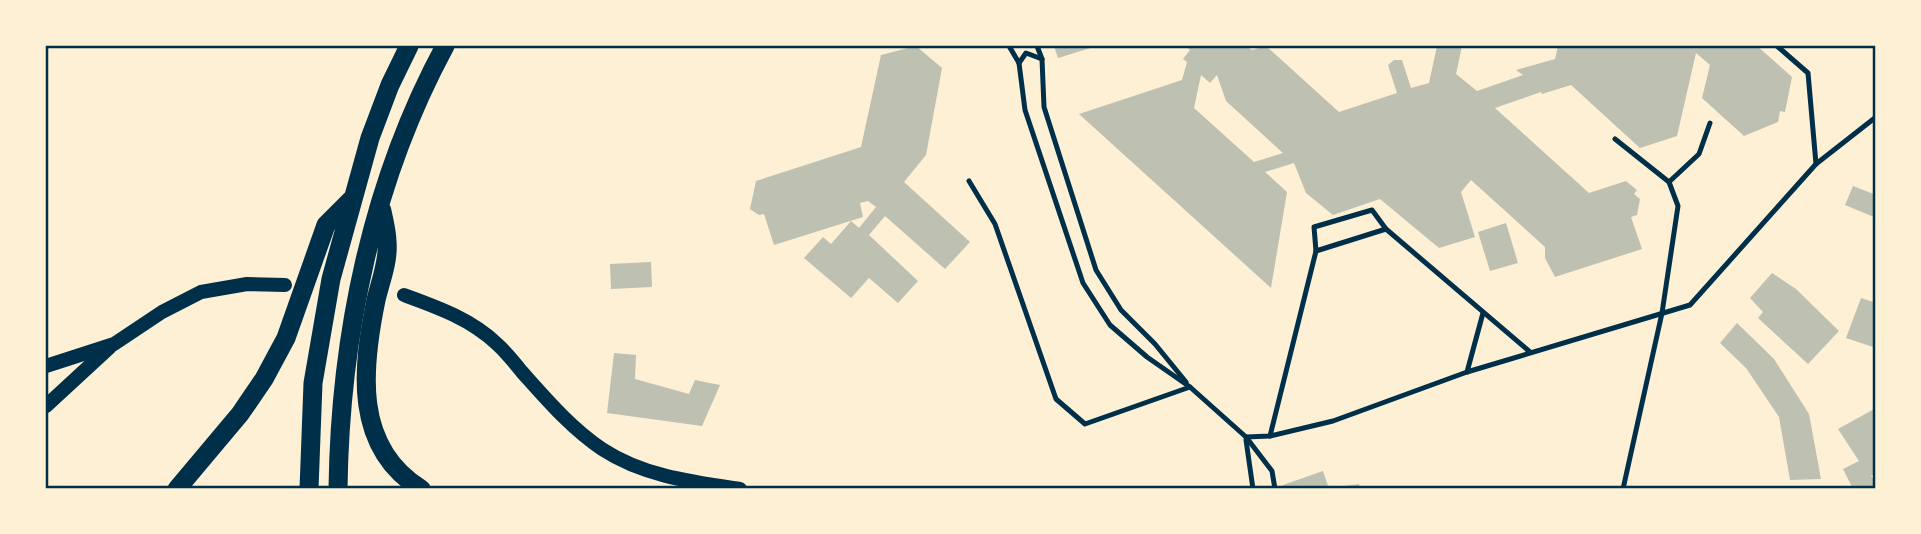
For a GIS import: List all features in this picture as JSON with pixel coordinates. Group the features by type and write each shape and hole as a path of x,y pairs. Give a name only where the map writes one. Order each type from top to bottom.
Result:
{"highway":[{"path":"309,488 313,383 319,334 331,279 352,200 386,96 409,46"},
{"path":"338,488 340,420 350,327 365,261 409,123 444,46"},
{"path":"177,488 240,414 264,379 286,338 326,225 352,200"},
{"path":"381,205 388,245 368,351 368,414 374,434 385,455 398,470 421,488"}],"main road":[{"path":"46,406 114,344 162,312 201,292 247,284 285,285"},
{"path":"404,295 437,306 467,321 498,344 566,420 603,449 628,463 668,477 740,488"},
{"path":"46,366 114,344"}],"lane":[{"path":"1009,46 1020,63 1025,110 1083,283 1110,325 1147,357 1190,387 1246,437 1272,471 1275,488"},
{"path":"1037,46 1042,59 1044,107 1096,270 1121,310 1155,344 1190,387"},
{"path":"1777,46 1808,73 1816,164"},
{"path":"1020,63 1026,52 1042,59"},
{"path":"1246,437 1270,436 1333,421 1467,372 1690,305 1816,164 1875,117"},
{"path":"1669,182 1699,154 1710,123"},
{"path":"1615,139 1669,182 1678,206 1662,313 1623,488"},
{"path":"969,181 995,224 1056,399 1086,424 1190,387"},
{"path":"1270,436 1316,251 1314,227 1372,210 1386,229 1530,352"},
{"path":"1316,251 1386,229"},
{"path":"1467,372 1483,313"},
{"path":"1246,437 1253,488"}],"building":[{"path":"916,46 942,68 926,155 904,182 970,242 945,269 885,216 869,235 918,281 898,303 869,278 851,298 804,258 823,237 831,244 851,221 859,228 876,207 868,201 860,203 863,217 774,245 764,214 759,215 750,209 756,181 861,147 881,55"},
{"path":"1054,46 1097,46 1058,58"},
{"path":"1185,46 1246,46 1252,50 1266,46 1339,112 1397,93 1388,65 1394,60 1402,60 1411,88 1429,83 1437,46 1462,46 1456,74 1477,91 1523,75 1516,70 1555,59 1558,46 1757,46 1792,77 1785,112 1780,111 1778,122 1744,136 1702,98 1710,65 1696,53 1677,136 1640,148 1571,85 1495,108 1589,193 1626,181 1637,190 1634,194 1640,199 1637,215 1631,217 1642,249 1555,277 1545,258 1545,247 1471,180 1461,192 1475,237 1439,248 1380,199 1333,215 1306,193 1294,163 1265,172 1287,192 1271,288 1079,114 1182,80 1187,62 1183,59 1190,50","holes":["1201,75 1210,83 1217,75 1226,101 1283,153 1254,162 1194,108"]},
{"path":"1853,186 1876,195 1874,217 1845,205"},
{"path":"1506,223 1518,263 1490,271 1478,232"},
{"path":"651,262 652,287 611,289 610,264"},
{"path":"1772,273 1796,289 1839,331 1808,364 1758,318 1763,312 1750,298"},
{"path":"1861,298 1876,303 1876,348 1846,338"},
{"path":"1737,323 1774,359 1809,414 1821,479 1790,480 1779,417 1746,368 1720,343"},
{"path":"614,353 636,355 635,379 689,394 695,380 720,385 702,426 607,413"},
{"path":"1876,408 1876,473 1871,476 1876,482 1876,489 1853,489 1843,469 1859,461 1838,429"},
{"path":"1323,471 1329,489 1284,489 1283,485"},
{"path":"1359,484 1360,489 1338,489 1338,487"}]}
